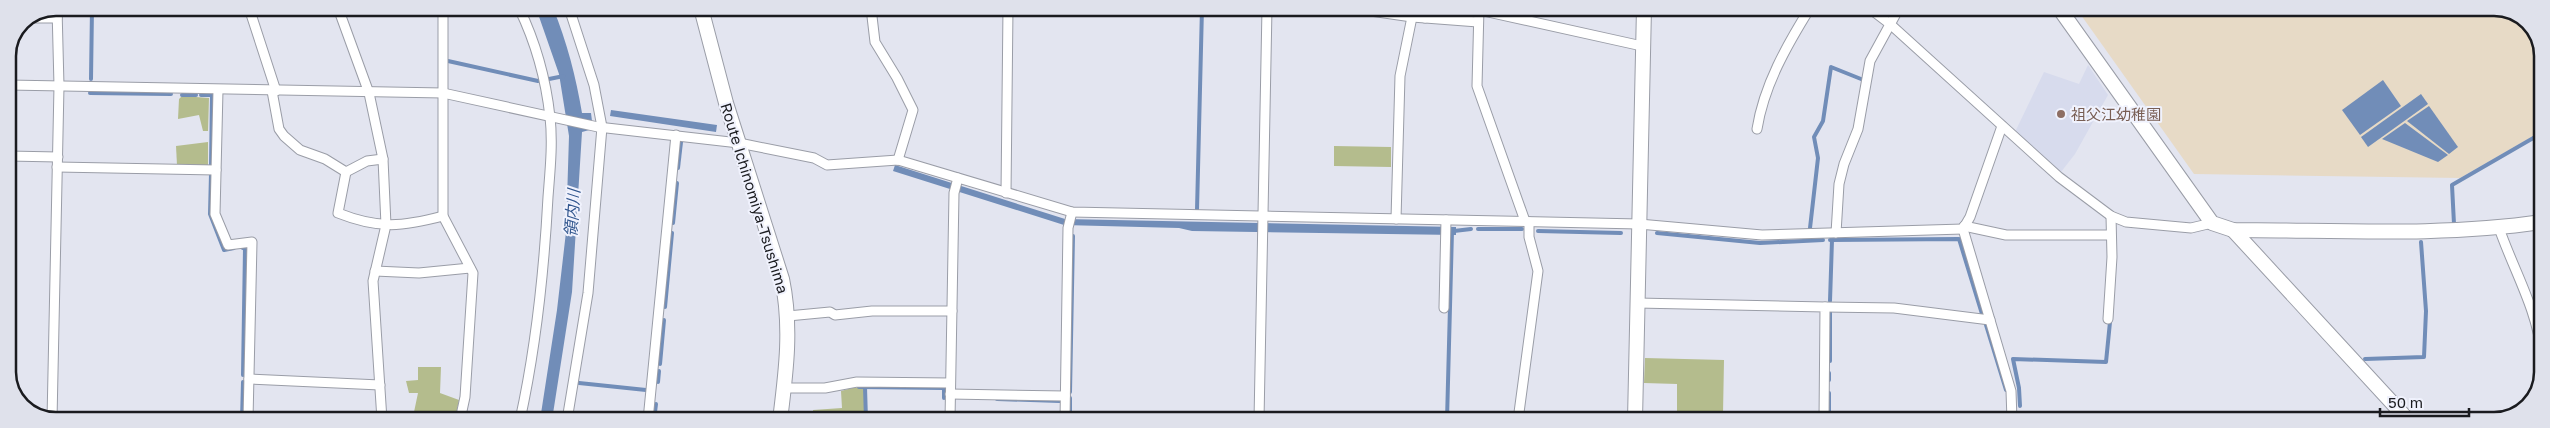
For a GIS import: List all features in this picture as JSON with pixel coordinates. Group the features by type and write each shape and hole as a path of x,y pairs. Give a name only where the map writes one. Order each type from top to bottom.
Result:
{"street":[{"path":"251,16 274,91 280,129 284,136 300,150 325,159 346,172"},
{"path":"341,16 368,93 383,159 386,225 373,282 374,324 381,411"},
{"path":"443,16 443,216 473,273 465,397 462,411"},
{"path":"522,16 539,60 553,118 547,228 540,303 522,411"},
{"path":"568,411 588,293 600,127 594,85 572,16"},
{"name":"Route Ichinomiya-Tsushima","path":"703,16 716,71 782,279 788,316 788,352 781,411"},
{"path":"872,16 875,42 898,78 913,110 898,160"},
{"path":"1006,193 1008,16"},
{"path":"1259,411 1266,16"},
{"path":"1409,17 1478,22"},
{"path":"1396,219 1400,76 1412,17"},
{"path":"1478,17 1477,86 1527,222 1538,271 1519,412"},
{"path":"1512,17 1642,46"},
{"path":"1635,412 1644,17"},
{"path":"1757,129 1761,103 1779,64 1805,17"},
{"path":"1880,17 2059,177 2111,216 2126,222 2191,228 2212,223 2233,230 2444,231 2499,228 2533,223"},
{"path":"1836,233 1839,184 1844,164 1858,129 1870,61 1894,17"},
{"path":"2064,17 2212,223"},
{"path":"44,18 57,18 60,86 52,411"},
{"path":"16,85 443,93 600,127 739,143 814,158 827,165 898,160 956,184 1006,193 1071,214 1262,219 1396,219 1446,222 1639,224 1762,236 1963,227 2006,235 2110,235"},
{"path":"218,90 215,214 228,245 252,242 248,411"},
{"path":"1963,227 1970,217 2002,126"},
{"path":"649,411 676,135"},
{"path":"16,156 58,157"},
{"path":"346,172 367,161 383,159"},
{"path":"57,167 216,170"},
{"path":"346,172 338,213 354,220 386,225 414,224 443,216"},
{"path":"950,411 956,184"},
{"path":"1064,411 1069,227 1071,214"},
{"path":"2108,319 2112,257 2111,216"},
{"path":"1444,308 1446,222"},
{"path":"1963,227 2011,390 2012,412"},
{"path":"2499,228 2533,310"},
{"path":"2233,230 2393,412"},
{"path":"375,271 419,273 470,268"},
{"path":"1637,303 1894,308 1990,320"},
{"path":"1824,412 1825,307"},
{"path":"788,316 830,312 835,316 872,311 952,311"},
{"path":"249,379 380,385"},
{"path":"784,388 825,388 857,382 950,383"},
{"path":"950,394 1065,396"}],"shaded area":[{"path":"2082,17 2499,17 2512,20 2518,24 2530,38 2534,53 2534,136 2460,178 2194,174"},
{"name":"祖父江幼稚園","path":"2088,65 2108,95 2075,154 2061,172 2015,132 2044,72 2079,84"}],"green space":[{"path":"182,96 209,98 208,131 203,131 199,115 178,119 179,99"},
{"path":"208,142 208,168 177,165 176,146"},
{"path":"1334,146 1391,147 1391,167 1334,166"},
{"path":"1645,358 1724,360 1723,412 1677,412 1677,384 1644,383"},
{"path":"418,367 441,367 440,393 459,400 457,411 414,411 418,393 409,393 406,381 418,380"},
{"path":"852,388 864,388 865,411 813,411 842,408 841,391"}],"water":[{"name":"領内川","path":"539,16 556,16 577,86 582,113 591,113 593,129 582,132 572,292 553,411 541,411 557,310 566,232 569,136 559,74"},
{"path":"2383,80 2401,106 2360,135 2342,110"},
{"path":"2421,94 2428,104 2368,147 2361,137"},
{"path":"2429,106 2458,147 2449,154 2407,121"},
{"path":"611,110 717,125 716,132 610,116"},
{"path":"2405,123 2448,155 2438,162 2382,139"},
{"path":"895,165 1065,219 1456,227 1456,235 1192,231 1179,228 1064,225 893,171"}],"waterway":[{"path":"91,79 92,16"},
{"path":"1197,210 1202,16"},
{"path":"448,61 538,81"},
{"path":"1810,228 1818,158 1814,137 1823,121 1831,67 1861,79"},
{"path":"549,79 564,76"},
{"path":"90,93 171,94"},
{"path":"182,95 196,95"},
{"path":"201,95 212,95 211,166"},
{"path":"2454,224 2452,185 2534,138"},
{"path":"678,168 681,142"},
{"path":"211,174 210,214 224,250 234,248"},
{"path":"673,223 677,183"},
{"path":"1454,231 1471,229"},
{"path":"1478,229 1522,229"},
{"path":"1447,412 1452,231"},
{"path":"1538,231 1621,233"},
{"path":"665,307 672,233"},
{"path":"1657,233 1760,243 1823,240"},
{"path":"1070,392 1073,236"},
{"path":"1830,240 1959,239 1982,314"},
{"path":"1830,301 1832,240"},
{"path":"2365,359 2424,357 2426,311 2421,242"},
{"path":"241,247 245,249 243,375"},
{"path":"1830,309 1830,361"},
{"path":"660,364 664,320"},
{"path":"2020,406 2019,388 2013,359 2106,362 2110,322"},
{"path":"1986,325 2006,390"},
{"path":"658,382 659,371"},
{"path":"1829,373 1829,380"},
{"path":"242,411 243,382"},
{"path":"579,383 646,390"},
{"path":"859,387 944,388 944,398"},
{"path":"865,387 866,411"},
{"path":"1829,393 1829,412"},
{"path":"1070,398 1070,411"},
{"path":"997,399 1060,401"},
{"path":"655,411 656,404"}],"place":[{"name":"祖父江幼稚園","path":"2061,114"}]}
